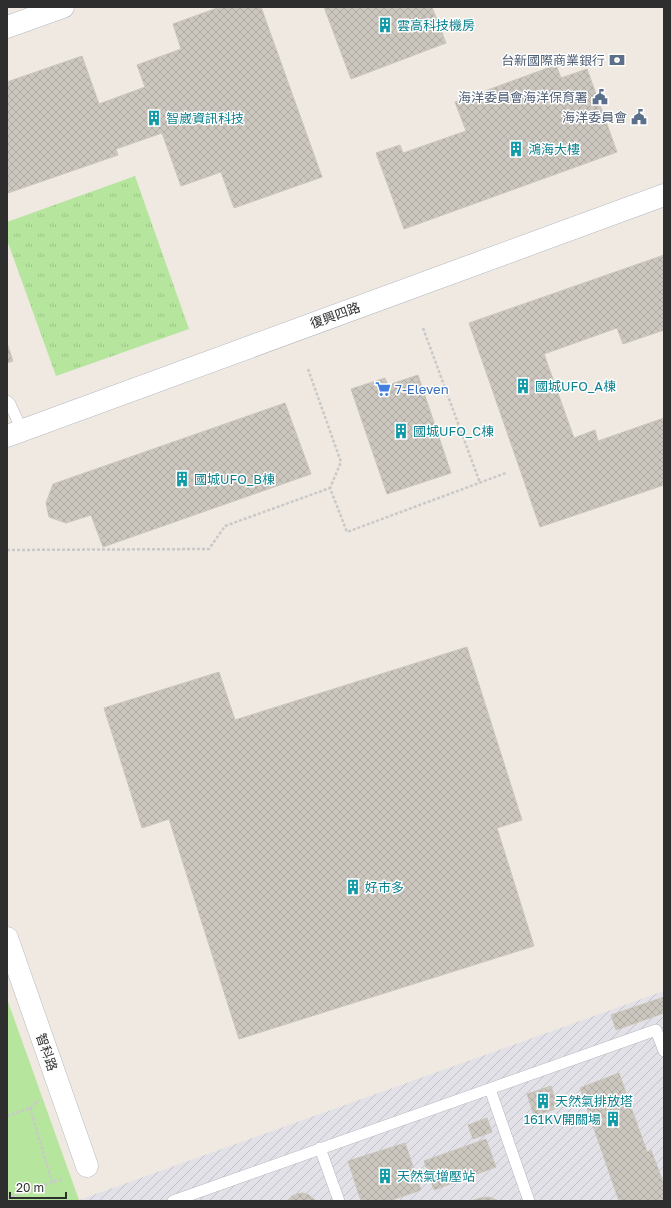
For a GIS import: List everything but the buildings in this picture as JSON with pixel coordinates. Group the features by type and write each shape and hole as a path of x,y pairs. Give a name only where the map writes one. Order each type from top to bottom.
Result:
{"street":[{"path":"7,27 63,7"},
{"name":"復興四路","path":"14,433 664,195"},
{"name":"智科路","path":"7,938 87,1166"}],"lane":[{"path":"7,401 10,404 14,433"},
{"path":"173,1201 656,1030 664,1051"},
{"path":"490,1089 529,1201"},
{"path":"320,1148 339,1201"}],"path":[{"path":"423,328 480,483"},
{"path":"308,369 341,462 330,488 347,532 506,473"},
{"path":"7,550 209,549 225,526 330,488"},
{"path":"7,1116 30,1108 39,1100"},
{"path":"30,1108 52,1182"},
{"path":"7,1198 62,1179"}],"shaded area":[{"path":"664,991 664,1201 75,1201 79,1200"}],"green space":[{"path":"135,176 189,329 56,376 7,240 7,222"},
{"path":"7,999 79,1200 7,1201"}],"place":[{"name":"雲高科技機房","path":"385,25"},
{"name":"台新國際商業銀行","path":"617,60"},
{"name":"海洋委員會海洋保育署","path":"600,97"},
{"name":"海洋委員會","path":"639,117"},
{"name":"智崴資訊科技","path":"154,118"},
{"name":"鴻海大樓","path":"516,149"},
{"name":"國城UFO_A棟","path":"523,386"},
{"name":"7-Eleven","path":"383,389"},
{"name":"國城UFO_C棟","path":"401,431"},
{"name":"國城UFO_B棟","path":"182,479"},
{"name":"好市多","path":"353,887"},
{"name":"天然氣排放塔","path":"543,1101"},
{"name":"161KV開關場","path":"613,1119"},
{"name":"天然氣增壓站","path":"385,1176"}]}
